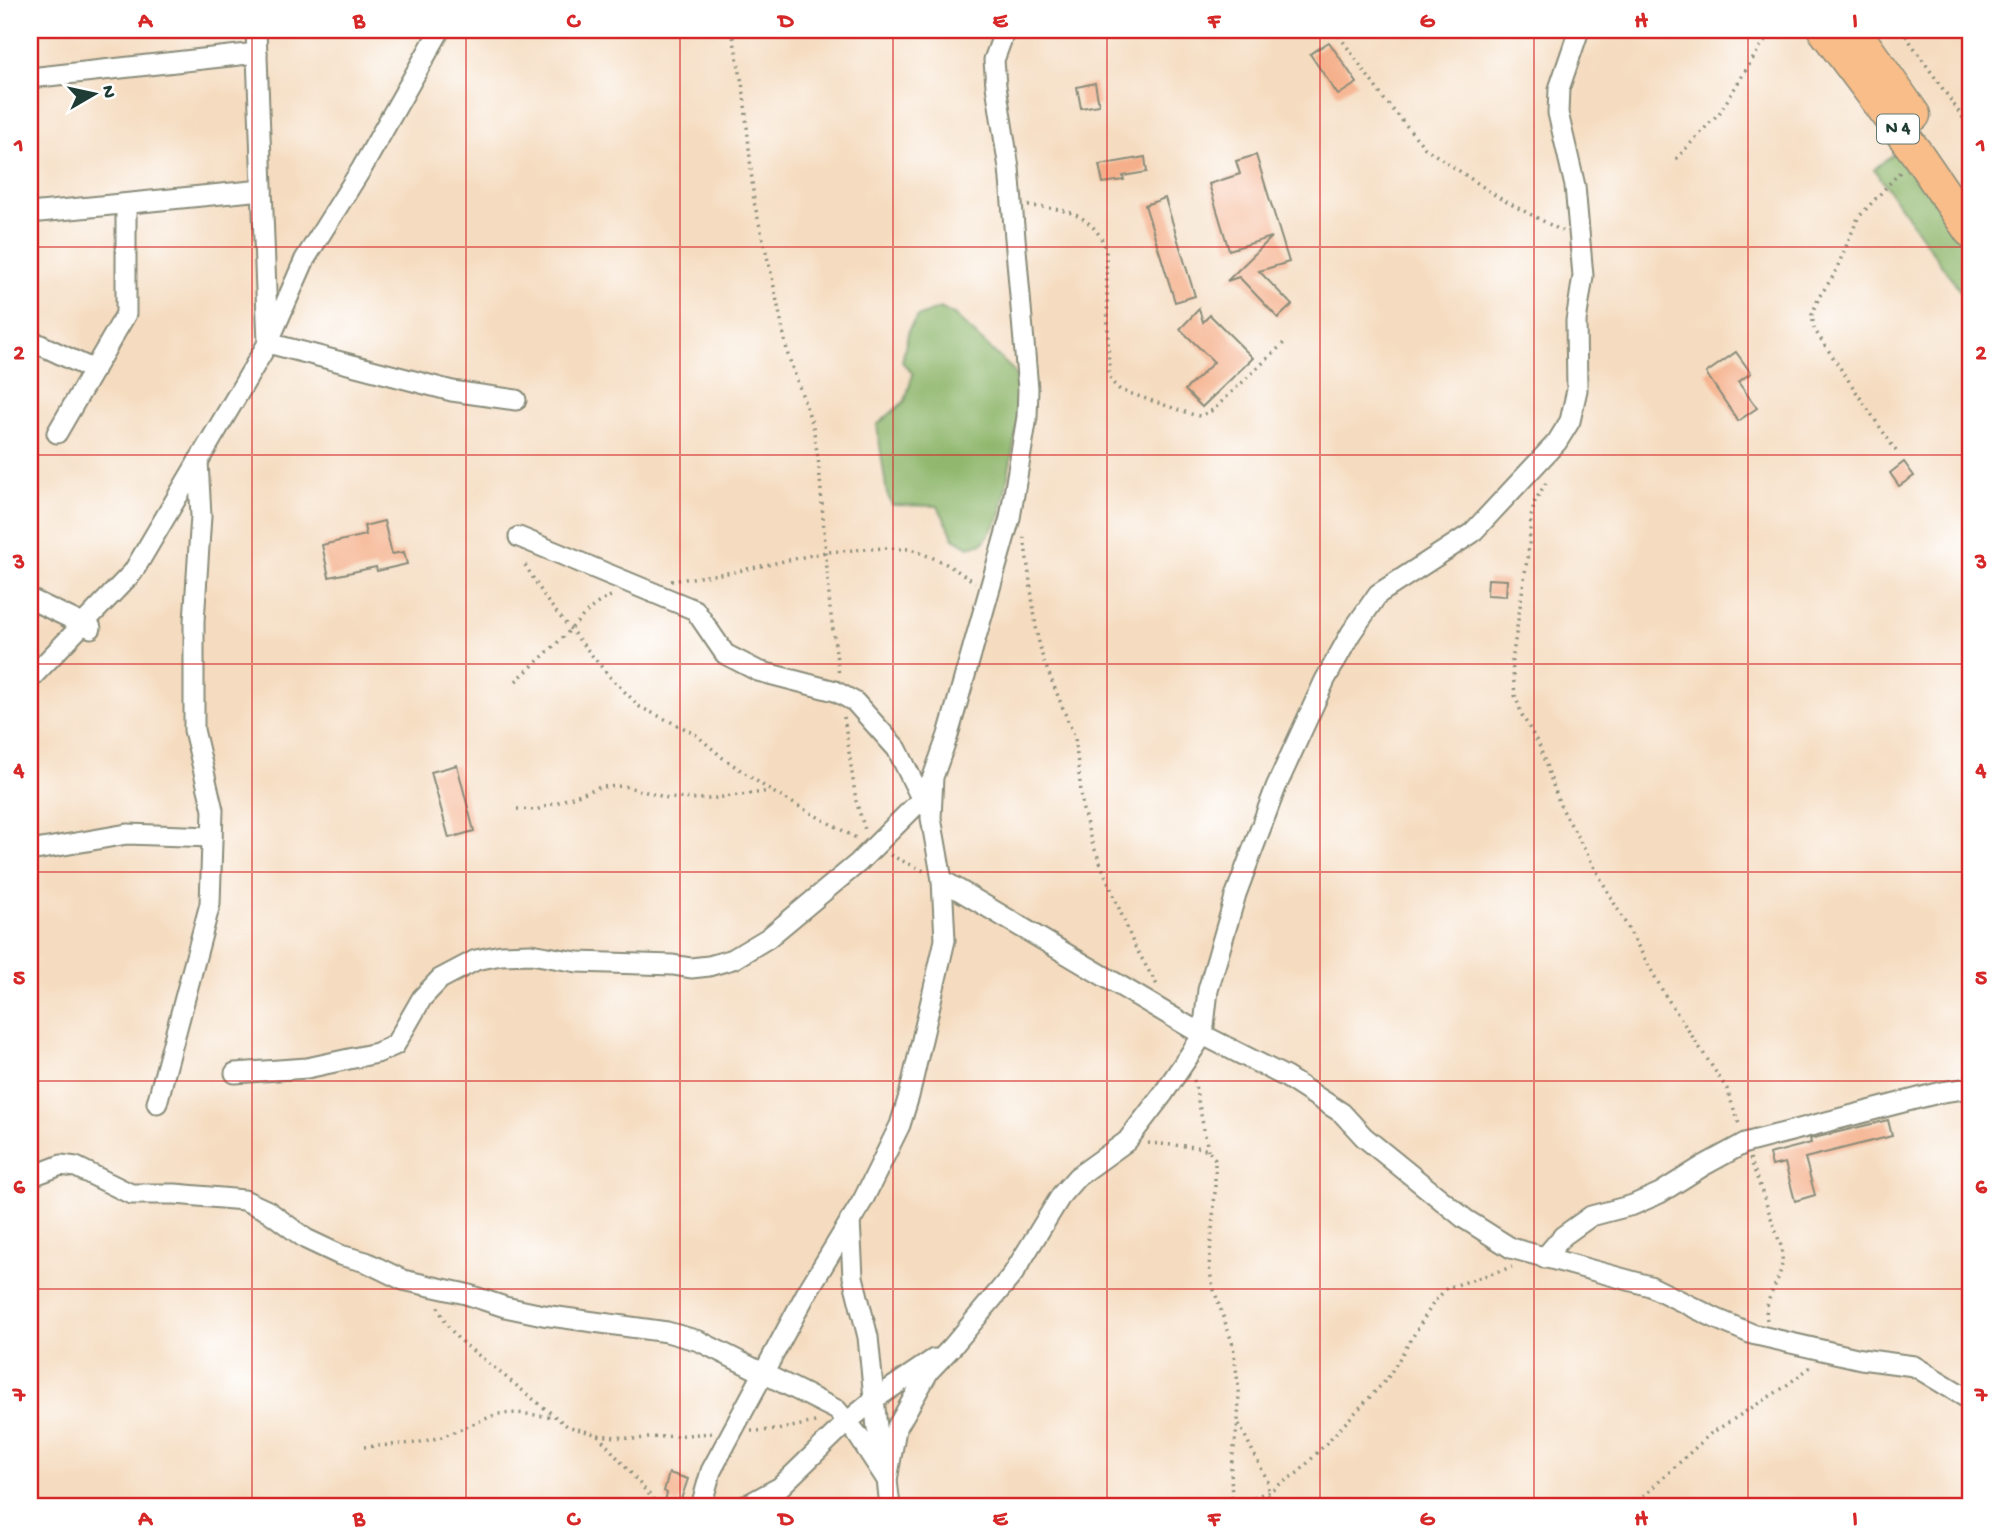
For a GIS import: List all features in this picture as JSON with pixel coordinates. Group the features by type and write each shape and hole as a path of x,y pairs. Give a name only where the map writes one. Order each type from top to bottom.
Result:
{"highway":[{"name":"N 4","path":"1824,30 1970,231"},
{"name":"N 4","path":"1854,30 1970,197"}],"street":[{"path":"256,30 268,343"},
{"path":"30,679 87,626 133,572 268,343 304,259 362,168 440,30"},
{"path":"235,1073 307,1068 377,1053 395,1045 422,998 440,979 475,960 501,954 531,954 577,962 691,968 733,959 768,938 858,863 922,799 948,735 1010,518 1027,417 1028,389 1009,168 994,60 1005,30"},
{"path":"887,1480 896,1429 929,1371 953,1347 1013,1274 1062,1194 1077,1177 1127,1141 1203,1035 1208,990 1236,894 1276,786 1325,680 1351,633 1378,594 1472,533 1557,442 1570,421 1577,390 1576,321 1583,276 1575,186 1558,113 1559,89 1579,30"},
{"path":"30,78 257,53"},
{"path":"30,213 262,190"},
{"path":"57,433 126,314 126,204"},
{"path":"30,340 94,370"},
{"path":"268,343 452,391 516,400"},
{"path":"157,1103 210,904 213,810 194,730 194,621 201,516 198,461"},
{"path":"519,537 695,610 724,654 758,671 835,691 855,702 897,749 931,818"},
{"path":"30,599 87,626"},
{"path":"701,1506 711,1471 807,1292 863,1200 900,1125 945,940 942,880 931,818 933,777"},
{"path":"30,851 127,834 212,836"},
{"path":"942,880 1203,1035 1286,1077 1342,1113 1364,1137 1465,1219 1511,1248 1650,1286 1752,1334 1829,1353 1914,1366 1970,1400"},
{"path":"1544,1258 1563,1236 1591,1216 1633,1205 1660,1193 1745,1143 1942,1092 1970,1088"},
{"path":"30,1177 61,1165 76,1167 131,1194 175,1194 244,1200 268,1211 306,1238 403,1280 543,1315 667,1332 699,1341 837,1410 887,1480"},
{"path":"850,1220 853,1277 868,1337 877,1427 890,1506"},
{"path":"745,1506 780,1487 844,1418 953,1347"}],"path":[{"path":"732,30 744,94 754,201 788,355 813,426 819,465 830,608 856,801 863,828 874,847"},
{"path":"1335,30 1384,99 1425,148 1512,205 1555,229 1580,237"},
{"path":"1676,159 1720,112 1762,44 1777,30"},
{"path":"1902,30 1970,128"},
{"path":"1896,451 1814,328 1812,315 1819,297 1834,275 1858,218 1917,155"},
{"path":"1012,207 1056,207 1079,216 1093,226 1102,239 1106,250 1109,373 1112,382 1120,390 1200,416 1213,411 1287,340"},
{"path":"1548,479 1535,501 1531,517 1511,660 1515,695 1522,715 1539,745 1560,805 1665,995 1727,1089 1781,1245 1781,1269 1766,1306 1766,1317 1771,1327 1787,1342"},
{"path":"1024,531 1037,634 1043,659 1075,738 1083,810 1091,840 1134,944 1158,987"},
{"path":"516,681 571,629 581,616 600,601 636,586 733,572 826,552 884,548 911,549 943,562 990,590"},
{"path":"525,565 548,602 609,676 640,707 694,733 723,758 771,791 827,823 942,880"},
{"path":"517,809 536,810 600,788 624,786 668,798 708,799 771,791"},
{"path":"1189,1056 1208,1150 1215,1160 1209,1266 1213,1287 1233,1345 1240,1391 1231,1467 1232,1505"},
{"path":"1127,1141 1208,1150"},
{"path":"1227,1506 1268,1492 1299,1472 1387,1379 1434,1302 1447,1288 1544,1258"},
{"path":"428,1286 445,1322 458,1339 567,1426 598,1435 635,1439 777,1430 844,1418"},
{"path":"1633,1506 1710,1434 1783,1388 1829,1353"},
{"path":"364,1447 416,1443 442,1437 497,1414 518,1413 556,1418"},
{"path":"1238,1422 1268,1482 1268,1506"},
{"path":"598,1435 659,1506"}],"green space":[{"path":"1906,145 1970,236 1970,305 1874,169"},
{"path":"940,308 954,315 1014,371 1021,407 1000,518 983,543 969,547 954,538 938,506 892,505 887,494 877,425 905,401 913,374 902,362 909,329 917,317"}],"building":[{"path":"1329,42 1357,83 1338,95 1310,54"},
{"path":"1095,83 1099,105 1081,108 1077,87"},
{"path":"1256,155 1289,262 1259,271 1292,305 1278,318 1239,277 1227,281 1272,237 1229,250 1209,184 1240,174 1236,161"},
{"path":"1145,157 1147,172 1123,176 1124,180 1103,183 1099,165"},
{"path":"1165,198 1195,296 1175,302 1145,205"},
{"path":"1199,309 1203,322 1210,315 1253,358 1202,407 1185,390 1214,362 1180,329"},
{"path":"1736,352 1751,373 1738,382 1757,408 1738,421 1706,373"},
{"path":"1904,462 1914,476 1899,486 1890,473"},
{"path":"384,521 392,554 404,552 407,564 377,571 376,567 329,577 322,545 366,535 364,526"},
{"path":"1488,579 1507,580 1506,596 1487,595"},
{"path":"457,765 474,831 449,838 431,772"},
{"path":"1888,1120 1892,1136 1805,1158 1815,1195 1795,1201 1785,1163 1772,1166 1769,1154 1811,1143 1810,1139"},
{"path":"669,1473 688,1479 679,1505 665,1501 667,1493 664,1491"}]}
